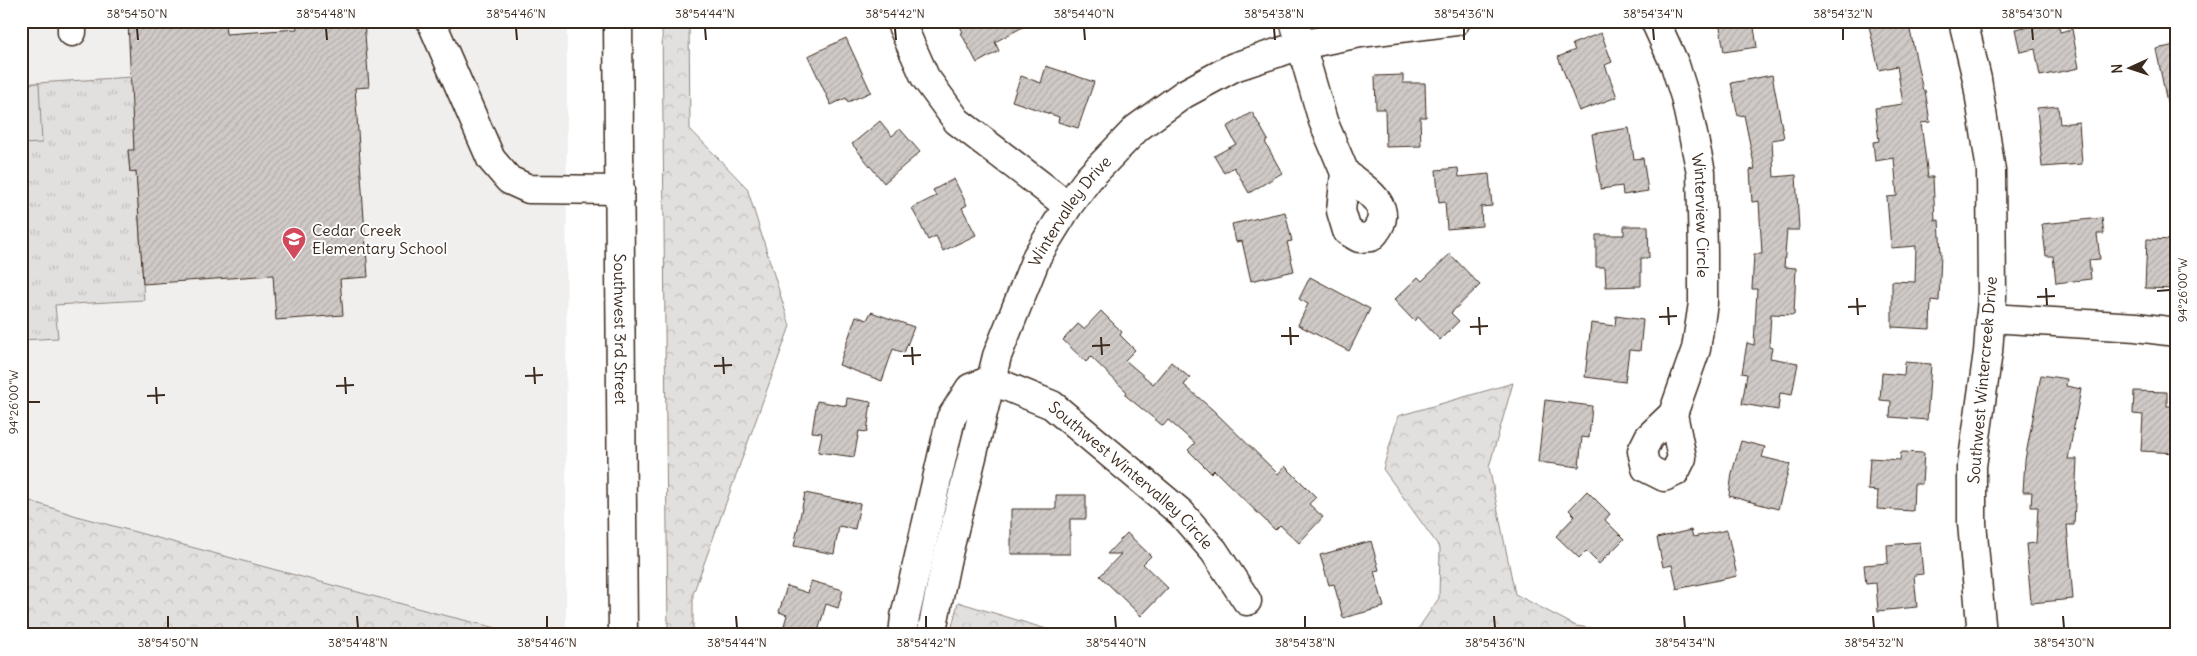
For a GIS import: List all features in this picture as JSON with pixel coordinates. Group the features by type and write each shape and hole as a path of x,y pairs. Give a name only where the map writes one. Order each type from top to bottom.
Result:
{"street":[{"path":"430,21 491,159 510,180 529,189 620,190"},
{"name":"Southwest 3rd Street","path":"618,21 623,635"},
{"path":"900,21 925,77 957,121 1068,206"},
{"name":"Wintervalley Drive","path":"931,635 946,562 1003,339 1037,256 1068,206 1089,178 1137,128 1184,94 1298,33 1360,33 1456,21"},
{"name":"Winterview Circle","path":"1655,21 1675,65 1680,81 1694,134 1701,172 1704,252 1703,303 1696,349 1674,414"},
{"name":"Southwest Wintercreek Drive","path":"1963,21 1977,79 1991,171 1992,297 1972,466 1972,523 1982,635"},
{"path":"1298,33 1323,121 1345,173"},
{"path":"1990,318 2136,327 2176,332"},
{"path":"903,635 905,617 951,418 970,388 991,380"},
{"name":"Southwest Wintervalley Circle","path":"991,380 1052,406 1180,513 1214,551 1247,601"}],"shaded area":[{"name":"Cedar Creek Elementary School","path":"21,21 567,21 566,635 525,635 439,614 80,517 21,498"}],"green space":[{"path":"662,21 689,21 690,129 747,188 790,326 693,594 693,635 668,635"},
{"path":"132,77 134,150 128,151 130,172 136,171 144,300 55,305 58,338 21,340 21,84"},
{"path":"39,83 42,143 21,144 21,84"},
{"path":"1513,383 1489,467 1515,594 1576,626 1637,635 1414,635 1439,598 1440,548 1383,469 1398,416"},
{"path":"21,498 80,517 439,614 525,635 21,635"},
{"path":"958,602 1066,635 950,635"}],"building":[{"path":"128,21 225,21 226,34 297,29 296,21 364,21 369,87 355,88 368,277 340,279 343,315 276,320 273,275 143,284 136,171 130,172 128,150 134,150"},
{"path":"957,21 1034,21 995,42 999,51 977,63 961,33 963,32"},
{"path":"1719,21 1753,21 1757,47 1724,52"},
{"path":"1881,21 1908,21 1923,91 1925,90 1930,122 1921,123 1928,177 1933,177 1935,221 1939,220 1941,254 1939,301 1931,300 1930,329 1892,327 1892,281 1915,282 1916,246 1891,248 1887,197 1897,196 1894,158 1875,161 1873,142 1879,141 1875,108 1903,104 1897,66 1879,70 1869,26 1882,23"},
{"path":"2058,21 2060,32 2072,29 2079,68 2040,76 2035,49 2020,52 2015,29"},
{"path":"1601,33 1612,62 1605,65 1617,97 1579,111 1558,57 1575,50 1572,44"},
{"path":"846,38 871,92 848,102 846,98 831,105 808,56"},
{"path":"2176,45 2176,106 2168,107 2156,49"},
{"path":"1046,66 1094,82 1078,128 1058,122 1059,117 1012,101 1021,76 1041,83"},
{"path":"1403,75 1403,83 1425,83 1426,117 1420,117 1421,146 1386,147 1385,109 1376,109 1375,76"},
{"path":"1772,75 1784,138 1772,140 1774,177 1796,175 1799,230 1787,230 1784,267 1796,268 1794,315 1771,314 1769,347 1772,348 1770,358 1798,363 1792,395 1780,393 1778,410 1742,404 1747,374 1742,373 1747,343 1754,345 1757,289 1752,289 1754,254 1762,254 1759,201 1752,202 1750,170 1755,169 1744,115 1738,116 1731,83"},
{"path":"2058,106 2060,124 2079,122 2082,164 2042,167 2037,108"},
{"path":"1252,112 1268,140 1265,142 1282,173 1249,193 1234,167 1224,173 1214,156 1236,144 1227,127"},
{"path":"880,121 892,136 900,129 920,152 884,183 852,144"},
{"path":"1629,128 1634,159 1643,158 1648,191 1623,195 1622,186 1601,189 1592,134"},
{"path":"1458,168 1459,177 1489,174 1492,206 1481,207 1482,226 1447,229 1445,202 1439,203 1436,170"},
{"path":"954,179 967,205 962,208 976,235 943,251 936,236 928,240 912,208 936,196 933,190"},
{"path":"1285,212 1292,241 1287,242 1294,271 1251,281 1242,241 1236,242 1232,224"},
{"path":"2102,218 2104,234 2097,234 2100,259 2089,260 2091,279 2056,283 2053,256 2046,256 2042,224"},
{"path":"1624,226 1648,226 1649,258 1641,258 1641,286 1606,287 1605,267 1596,267 1596,235 1624,235"},
{"path":"2147,239 2176,240 2176,289 2145,288"},
{"path":"1450,254 1480,285 1451,313 1459,321 1440,340 1418,317 1414,321 1394,300 1418,277 1422,281"},
{"path":"1310,277 1370,309 1349,351 1298,325 1308,304 1299,299"},
{"path":"1101,311 1122,332 1120,335 1135,350 1125,360 1153,384 1171,362 1190,378 1184,385 1213,410 1278,474 1285,466 1316,497 1309,504 1323,517 1299,543 1280,525 1275,530 1214,470 1211,473 1188,450 1195,443 1168,420 1163,426 1125,395 1127,392 1091,357 1086,362 1063,340 1078,324 1084,329"},
{"path":"871,312 914,327 904,353 893,349 882,381 839,365 856,316 867,320"},
{"path":"1616,316 1643,320 1640,351 1629,350 1625,382 1585,377 1591,323 1615,326"},
{"path":"1905,362 1931,364 1927,420 1890,417 1891,401 1880,400 1882,373 1904,375"},
{"path":"2041,375 2067,379 2066,386 2081,389 2068,459 2077,459 2074,525 2067,525 2073,599 2031,603 2026,544 2036,543 2038,507 2031,507 2032,492 2023,492 2025,460"},
{"path":"2134,391 2167,392 2167,406 2176,406 2176,453 2141,451 2143,415 2133,414"},
{"path":"847,398 871,402 867,432 859,431 854,457 818,452 822,433 812,432 817,401 846,406"},
{"path":"1545,400 1592,406 1589,438 1582,437 1579,467 1538,462"},
{"path":"1741,441 1765,447 1762,457 1790,464 1778,509 1729,496 1732,473"},
{"path":"1901,452 1924,453 1922,484 1914,484 1913,511 1877,509 1878,491 1868,490 1870,458 1900,460"},
{"path":"1587,491 1610,514 1605,520 1624,539 1599,564 1586,551 1579,558 1556,536 1575,516 1569,510"},
{"path":"805,493 860,504 855,529 839,526 834,554 794,546"},
{"path":"1056,495 1086,495 1086,519 1070,519 1070,554 1011,554 1011,509 1056,509"},
{"path":"1691,530 1693,537 1727,530 1737,576 1677,589 1672,565 1663,567 1657,538"},
{"path":"1127,533 1151,556 1143,564 1168,588 1141,616 1100,576 1121,554 1107,554"},
{"path":"1371,541 1379,570 1374,571 1384,607 1343,618 1334,584 1329,585 1320,555"},
{"path":"1920,542 1923,574 1914,575 1917,607 1878,611 1876,583 1866,584 1864,565 1888,563 1887,545"},
{"path":"811,581 843,590 838,608 826,604 817,635 802,635 783,629 787,615 779,612 787,586 808,593"}],"place":[{"name":"Cedar Creek Elementary School","path":"294,260"}]}
